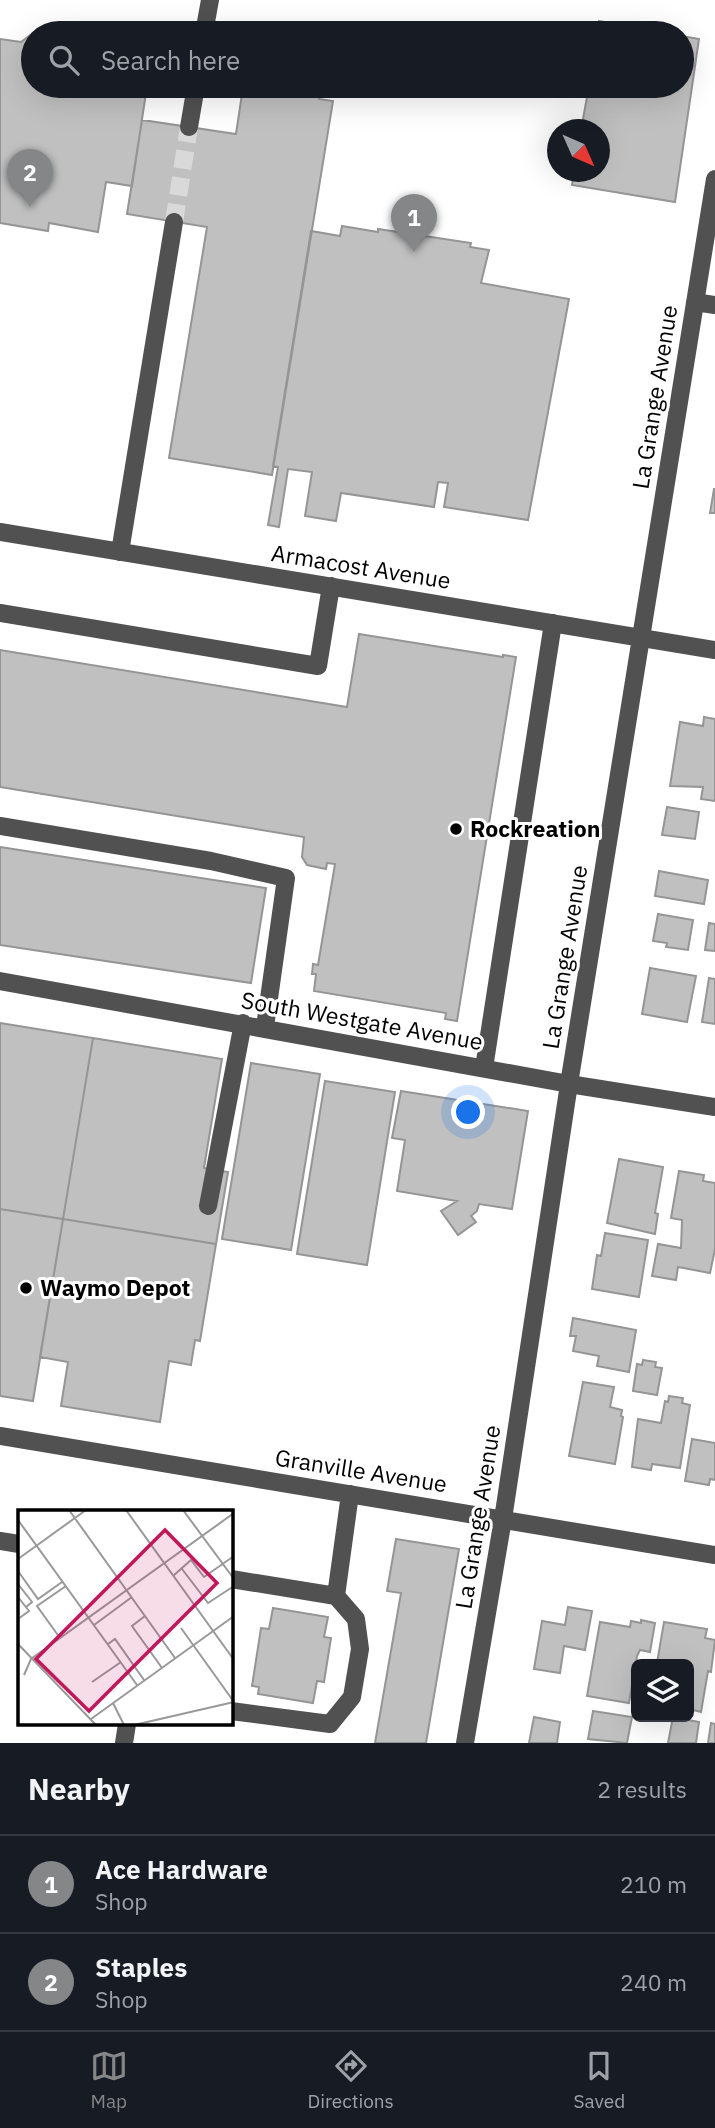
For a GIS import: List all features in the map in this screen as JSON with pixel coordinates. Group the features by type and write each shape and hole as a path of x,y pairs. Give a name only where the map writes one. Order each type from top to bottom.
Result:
{"street":[{"path":"206,21 210,0"},
{"path":"189,127 194,98"},
{"name":"La Grange Avenue","path":"466,1743 715,179"},
{"path":"120,552 174,222"},
{"path":"695,302 715,305"},
{"name":"Armacost Avenue","path":"0,532 715,650"},
{"path":"0,613 318,666 331,586"},
{"path":"484,1068 553,624"},
{"path":"0,826 211,862 286,878 265,1027"},
{"name":"South Westgate Avenue","path":"0,981 569,1084 715,1107"},
{"path":"208,1206 243,1023"},
{"name":"Granville Avenue","path":"0,1436 715,1555"},
{"path":"336,1596 350,1494"},
{"path":"0,1541 18,1544"},
{"path":"233,1579 336,1596 356,1619 360,1649 352,1698 330,1724 233,1711"}],"building":[{"path":"694,38 699,39 694,73"},
{"path":"0,39 21,42 21,98 145,98 132,186 106,182 98,232 49,223 48,231 0,223"},
{"path":"241,98 319,98 333,101 272,475 169,458 207,227 127,214 142,120 236,134"},
{"path":"587,98 690,98 675,202 572,185 572,182 610,182 610,119 583,119"},
{"path":"342,226 471,243 470,247 489,250 481,283 569,299 528,520 444,507 448,483 438,482 434,507 341,493 336,521 305,516 312,472 288,469 279,527 268,525 278,467 273,466 311,231 340,236"},
{"path":"714,489 715,513 710,513"},
{"path":"359,634 516,657 457,1021 445,1019 446,1013 314,991 316,974 312,974 313,964 318,965 335,864 327,863 326,869 307,865 302,857 304,837 0,787 0,650 347,707"},
{"path":"704,717 715,719 715,801 701,799 703,787 670,786 680,722 703,726"},
{"path":"667,807 699,812 695,839 662,835"},
{"path":"0,847 266,888 251,983 0,945"},
{"path":"659,871 708,880 704,904 655,896"},
{"path":"658,914 693,920 688,950 666,947 667,943 653,941"},
{"path":"709,923 715,924 715,951 705,950"},
{"path":"650,968 696,976 687,1022 642,1014"},
{"path":"709,978 715,979 715,1024 702,1022"},
{"path":"0,1023 93,1038 63,1219 0,1209"},
{"path":"93,1038 222,1059 204,1168 228,1172 216,1244 63,1219"},
{"path":"251,1063 320,1074 291,1250 222,1239"},
{"path":"325,1081 395,1092 367,1265 297,1254"},
{"path":"401,1091 528,1111 512,1209 479,1204 477,1211 471,1216 476,1222 458,1235 441,1211 457,1201 397,1191 405,1140 392,1138"},
{"path":"619,1159 663,1167 655,1213 658,1214 655,1234 607,1223"},
{"path":"679,1171 704,1175 703,1181 715,1183 715,1249 710,1273 678,1267 676,1280 652,1276 658,1244 681,1248 682,1220 671,1218"},
{"name":"Waymo Depot","path":"0,1209 63,1219 33,1401 0,1396"},
{"path":"63,1219 216,1244 200,1341 195,1340 191,1365 169,1361 160,1422 61,1406 68,1362 40,1357"},
{"path":"605,1233 648,1240 639,1297 592,1289 597,1255 601,1256"},
{"path":"573,1318 636,1330 629,1372 597,1366 599,1356 573,1351 576,1336 570,1336"},
{"path":"643,1360 656,1362 655,1367 662,1368 657,1395 633,1391 637,1364 642,1365"},
{"path":"583,1382 614,1387 610,1407 622,1410 623,1417 615,1464 569,1456"},
{"path":"669,1396 683,1398 682,1403 690,1405 680,1468 652,1464 651,1470 632,1467 638,1419 661,1423 665,1401 668,1402"},
{"path":"692,1439 715,1443 715,1480 710,1479 709,1485 685,1481"},
{"path":"396,1539 459,1549 426,1743 375,1743 401,1593 387,1591"},
{"path":"568,1607 592,1611 585,1650 564,1646 560,1673 534,1669 542,1621 565,1625"},
{"path":"273,1608 328,1617 324,1637 331,1638 324,1682 317,1681 313,1703 258,1694 259,1687 252,1686 261,1628 269,1629"},
{"path":"641,1620 655,1623 650,1652 640,1650 636,1659 631,1659 629,1703 587,1696 600,1622 630,1627 631,1621 641,1623"},
{"path":"664,1622 707,1629 705,1638 715,1640 711,1672 708,1671 701,1712 694,1710 694,1659 658,1659"},
{"path":"593,1711 631,1717 627,1743 588,1739"},
{"path":"534,1717 560,1722 557,1743 529,1743"},
{"path":"672,1722 699,1722 696,1743 668,1743"},
{"path":"711,1723 715,1724 715,1743 708,1743"}],"tunnel":[{"path":"174,222 189,127"}],"place":[{"name":"Staples","path":"30,207"},
{"name":"Ace Hardware","path":"414,252"},
{"name":"Rockreation","path":"456,829"},
{"name":"Waymo Depot","path":"26,1288"}]}
